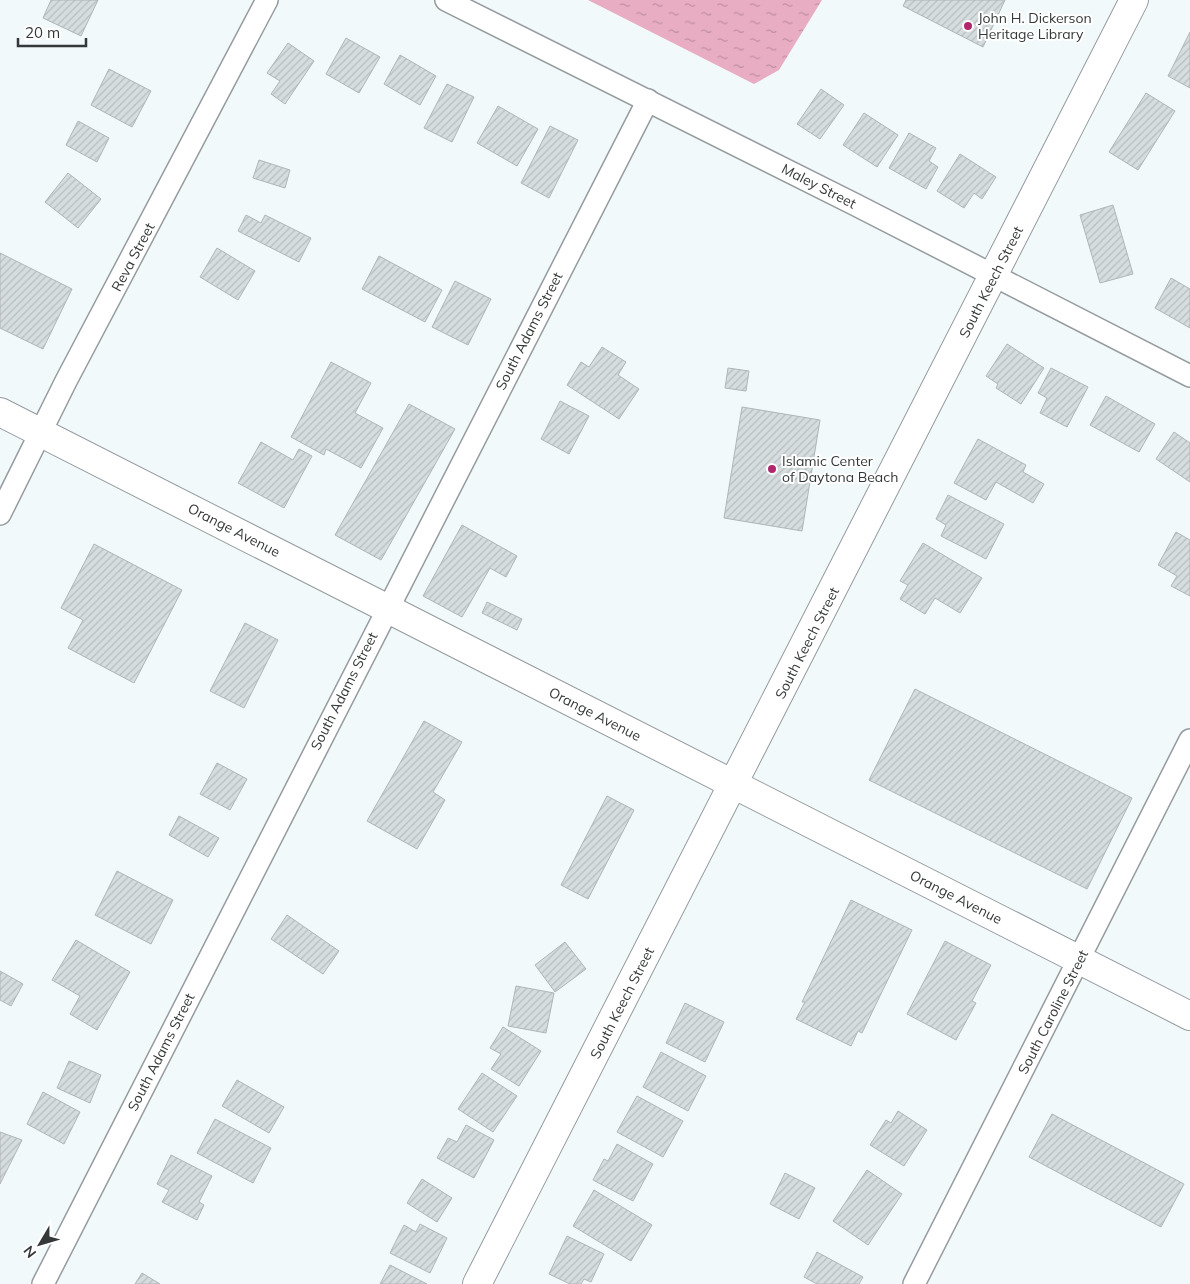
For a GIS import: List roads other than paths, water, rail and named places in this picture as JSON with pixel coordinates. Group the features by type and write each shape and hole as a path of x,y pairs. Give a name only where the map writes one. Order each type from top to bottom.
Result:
{"street":[{"name":"Reva Street","path":"0,514 266,0"},
{"name":"Maley Street","path":"446,0 995,275 1190,376"},
{"name":"South Keech Street","path":"477,1284 995,275 1134,0"},
{"name":"South Adams Street","path":"42,1284 648,100"},
{"name":"Orange Avenue","path":"0,412 1190,1016"},
{"name":"South Caroline Street","path":"914,1284 1190,740"}],"water":[{"path":"588,0 822,0 779,70 754,84"}],"place":[{"name":"John H. Dickerson Heritage Library","path":"968,26"},
{"name":"Islamic Center of Daytona Beach","path":"772,469"}]}
